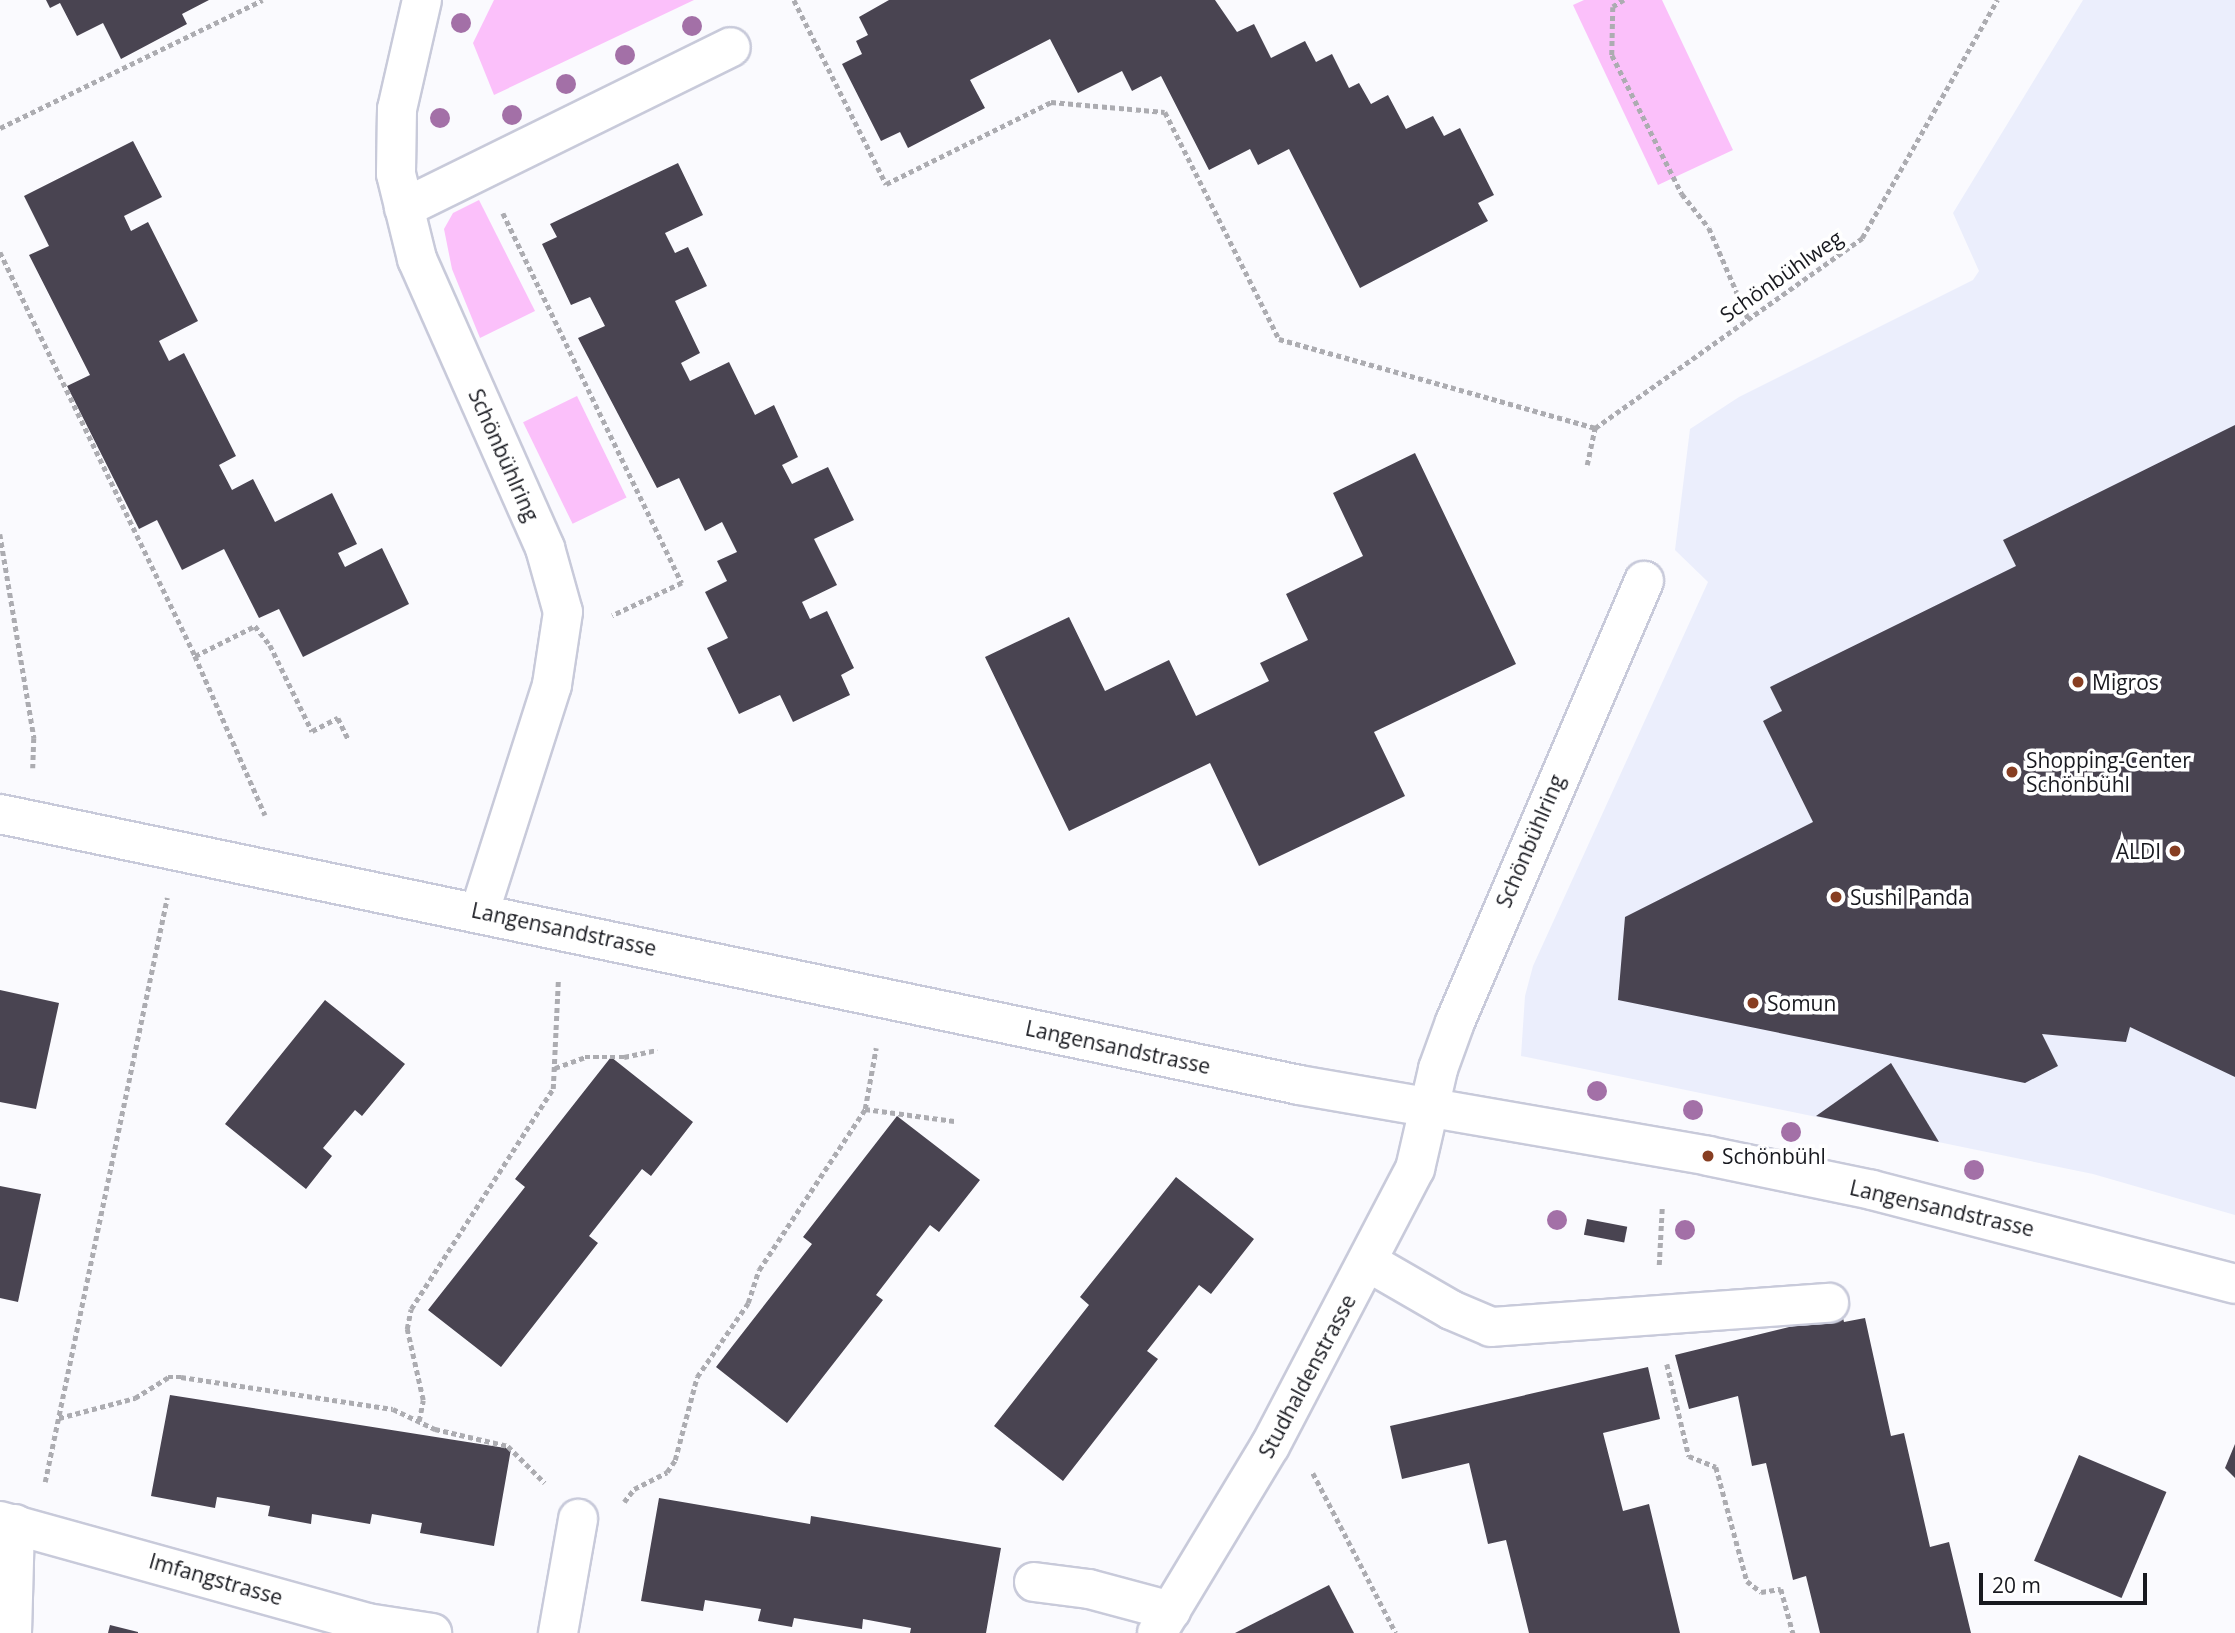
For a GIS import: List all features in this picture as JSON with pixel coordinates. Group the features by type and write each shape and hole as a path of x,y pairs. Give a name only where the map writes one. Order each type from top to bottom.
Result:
{"street":[{"name":"Schönbühlring","path":"422,0 397,109 396,174 417,259 545,548 563,612 552,685 480,911"},
{"path":"404,208 731,47"},
{"name":"Schönbühlring","path":"1429,1106 1455,1022 1644,581"},
{"name":"Langensandstrasse","path":"0,814 480,911 1299,1085 1429,1106 1872,1190 2235,1284"},
{"name":"Studhaldenstrasse","path":"1164,1622 1270,1446 1368,1262 1415,1170 1429,1106"},
{"path":"1368,1262 1451,1310 1491,1327 1829,1303"},
{"path":"558,1633 578,1519"},
{"path":"12,1633 17,1524"},
{"name":"Imfangstrasse","path":"17,1524 367,1623 432,1633"},
{"path":"1034,1582 1089,1588 1164,1622"}],"path":[{"path":"0,128 262,0"},
{"path":"794,0 886,184 1051,102 1165,112 1279,339 1595,428 1587,465"},
{"path":"1624,0 1613,7 1612,55 1682,194 1709,228 1748,318"},
{"name":"Schönbühlweg","path":"1595,428 1862,238 1997,0"},
{"path":"483,171 682,583 607,618"},
{"path":"0,253 195,656 265,815"},
{"path":"0,534 34,738 33,768"},
{"path":"195,656 255,626 270,645 312,731 338,718 349,741"},
{"path":"17,1524 59,1418 177,850"},
{"path":"419,1421 423,1401 407,1329 411,1308 553,1089 557,983 572,931"},
{"path":"59,1418 135,1398 168,1377 393,1409 419,1421 508,1446 578,1519 621,1524 625,1500 634,1489 667,1472 675,1460 697,1377 748,1303 759,1270 865,1109 872,1087 881,996"},
{"path":"555,1068 585,1057 624,1057 657,1050"},
{"path":"865,1109 954,1121"},
{"path":"1660,1256 1662,1207"},
{"path":"1668,1365 1689,1456 1716,1466 1746,1581 1761,1592 1781,1589 1793,1633"},
{"path":"1312,1472 1396,1633"}],"shaded area":[{"path":"494,0 694,0 494,95 473,43"},
{"path":"1584,0 1662,0 1733,150 1658,185 1573,5"},
{"path":"2083,0 2235,0 2235,1215 2093,1174 1521,1056 1525,996 1533,966 1708,582 1675,550 1690,429 1739,397 1973,280 1979,271 1953,213"},
{"path":"479,200 535,311 480,338 452,269 444,229 453,213"},
{"path":"577,396 627,498 573,524 523,422"}],"building":[{"path":"46,0 209,0 182,14 187,24 121,59 103,23 77,36 60,3 50,8"},
{"path":"889,0 1215,0 1237,32 1254,24 1271,58 1305,41 1316,62 1332,54 1349,88 1359,83 1371,104 1388,95 1406,129 1433,116 1444,136 1460,128 1494,195 1478,203 1488,221 1360,288 1289,149 1258,165 1250,149 1209,170 1161,76 1132,91 1122,71 1078,93 1050,39 970,80 985,108 908,148 900,132 881,141 842,64 862,54 856,41 868,35 859,17"},
{"path":"133,141 162,197 124,216 131,231 148,222 198,321 159,341 169,361 184,353 236,456 219,465 232,490 253,479 275,522 332,493 357,544 338,553 345,567 382,548 409,604 303,657 279,609 259,618 224,549 182,570 157,520 139,529 67,386 90,375 29,255 49,246 24,196"},
{"path":"678,163 703,215 665,233 675,253 688,247 707,286 675,301 700,353 681,363 690,381 729,362 755,415 774,405 798,457 782,465 792,484 828,467 854,520 814,539 837,585 802,602 810,619 827,611 854,668 841,675 850,695 793,722 780,695 739,714 707,648 728,638 705,592 727,581 717,561 737,552 722,522 705,531 679,478 657,488 578,338 605,326 590,297 571,305 542,244 557,237 550,224"},
{"name":"Shopping-Center Schönbühl","path":"2235,425 2235,1077 2130,1027 2126,1042 2042,1034 2058,1066 2025,1083 1618,1000 1625,917 1813,822 1763,721 1782,711 1770,687 2016,566 2003,540"},
{"path":"1415,453 1516,664 1374,732 1405,796 1259,866 1210,763 1069,831 985,657 1069,617 1105,691 1169,660 1196,716 1269,681 1260,663 1308,640 1286,594 1363,556 1333,493"},
{"path":"0,990 59,1003 36,1109 0,1102"},
{"path":"325,1000 405,1064 362,1116 355,1110 323,1148 332,1156 306,1189 225,1124"},
{"path":"611,1057 693,1122 651,1176 642,1169 589,1236 598,1243 501,1367 428,1310 525,1187 515,1179"},
{"path":"1891,1063 1939,1142 1816,1116"},
{"path":"897,1116 980,1180 939,1232 930,1225 876,1295 883,1300 787,1423 716,1367 812,1244 803,1237"},
{"path":"1176,1177 1254,1239 1211,1294 1199,1285 1147,1351 1158,1359 1063,1481 994,1426 1089,1305 1080,1297"},
{"path":"0,1186 41,1194 18,1302 0,1298"},
{"path":"1587,1219 1627,1227 1624,1243 1584,1235"},
{"path":"1842,1314 1844,1322 1865,1318 1891,1436 1904,1433 1930,1547 1949,1542 1971,1633 1820,1633 1806,1576 1793,1580 1766,1463 1752,1466 1738,1396 1689,1409 1675,1355"},
{"path":"1648,1367 1660,1419 1603,1433 1623,1511 1649,1504 1680,1633 1529,1633 1506,1540 1488,1544 1469,1463 1402,1479 1390,1426"},
{"path":"170,1395 511,1449 494,1546 420,1533 422,1523 372,1514 370,1524 312,1514 311,1524 268,1516 270,1506 217,1497 215,1508 151,1496"},
{"path":"2235,1444 2235,1478 2225,1468"},
{"path":"2079,1455 2166,1492 2122,1598 2034,1561"},
{"path":"659,1498 810,1524 811,1516 1001,1548 986,1633 910,1633 911,1628 863,1619 862,1629 794,1618 792,1627 758,1621 761,1609 705,1600 703,1611 641,1601"},
{"path":"1329,1585 1354,1633 1235,1633"},
{"path":"110,1625 138,1632 138,1633 108,1633"}],"place":[{"name":"Migros","path":"2078,682"},
{"name":"Shopping-Center Schönbühl","path":"2012,772"},
{"name":"ALDI","path":"2175,851"},
{"name":"Sushi Panda","path":"1836,897"},
{"name":"Somun","path":"1753,1003"},
{"name":"Schönbühl","path":"1708,1156"}]}
